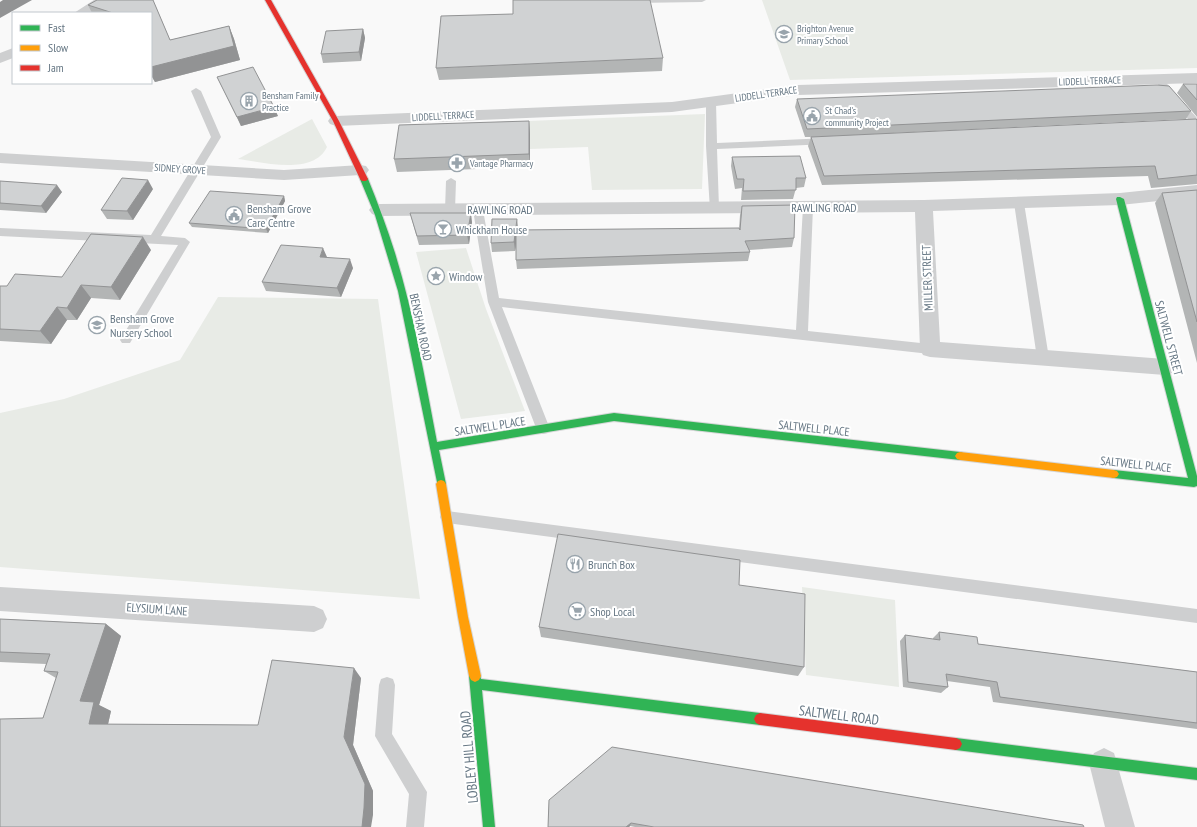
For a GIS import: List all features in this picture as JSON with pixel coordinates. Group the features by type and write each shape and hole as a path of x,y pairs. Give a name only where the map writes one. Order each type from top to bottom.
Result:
{"street":[{"path":"83,12 104,0"},
{"name":"BENSHAM ROAD","path":"268,0 336,121 378,210 404,299 447,517 463,617 477,684"},
{"path":"0,59 12,53"},
{"name":"LIDDELL TERRACE","path":"336,121 593,109 672,107 798,90 1197,78"},
{"name":"SIDNEY GROVE","path":"0,158 284,176 360,170"},
{"name":"RAWLING ROAD","path":"378,210 924,206 1120,200 1197,191"},
{"name":"SALTWELL STREET","path":"1120,200 1196,483"},
{"name":"MILLER STREET","path":"924,206 930,349"},
{"path":"930,349 1165,367"},
{"name":"SALTWELL PLACE","path":"433,448 614,417 1196,483"},
{"name":"ELYSIUM LANE","path":"0,599 314,619"},
{"name":"SALTWELL ROAD","path":"477,684 1197,774"},
{"name":"LOBLEY HILL ROAD","path":"477,684 489,827"},
{"path":"1104,763 1120,827"}],"lane":[{"path":"625,1 702,0"},
{"path":"1158,79 1197,124 1181,125"},
{"path":"154,239 216,137 196,91"},
{"path":"711,102 711,146 714,208"},
{"path":"711,146 836,140"},
{"path":"450,210 451,182"},
{"path":"1019,203 1043,358"},
{"path":"802,335 808,207"},
{"path":"478,210 494,302 542,429"},
{"path":"0,232 154,239 185,242 126,340"},
{"path":"494,302 930,349"},
{"path":"447,517 1197,616"},
{"path":"387,685 383,736 418,792 415,827"}],"shaded area":[{"path":"762,0 1197,0 1197,68 790,80"},
{"path":"705,114 702,189 592,190 588,147 530,149 530,134 475,123"},
{"path":"312,119 327,147 320,156 311,162 287,165 238,159"},
{"path":"466,248 486,309 525,411 461,419 416,252"},
{"path":"218,297 378,299 420,599 0,567 0,413 64,399 180,360"},
{"path":"802,587 895,600 899,687 806,675"}],"building":[{"path":"97,0 153,0 170,40 229,26 234,46 152,67 152,12 110,12 88,5"},
{"path":"513,0 650,0 663,58 436,68 441,16 513,14"},
{"path":"363,29 359,52 321,54 326,31"},
{"name":"Bensham Family Practice","path":"253,67 274,107 237,117 217,77"},
{"path":"1183,84 1197,84 1197,100"},
{"path":"1157,85 1169,86 1191,111 807,129 797,99"},
{"path":"1196,119 1197,175 1158,179 1155,166 824,176 811,137"},
{"path":"529,121 529,154 394,159 399,125"},
{"path":"800,156 806,178 796,178 796,190 743,191 744,179 737,179 732,157"},
{"path":"122,178 148,180 127,211 101,210"},
{"path":"0,181 57,185 41,206 0,203"},
{"path":"1197,190 1197,322 1162,193"},
{"path":"210,191 284,196 266,229 189,223"},
{"path":"795,205 794,238 745,241 750,252 516,260 516,230 739,228 740,230 742,206"},
{"path":"410,213 471,213 467,235 417,236"},
{"path":"492,219 517,219 514,242 491,243"},
{"path":"91,234 143,237 111,287 81,285 67,308 57,307 40,331 0,329 0,286 7,286 15,274 62,277"},
{"path":"281,245 323,248 320,257 350,259 337,288 262,282"},
{"path":"558,534 740,560 739,585 805,594 804,667 539,627"},
{"path":"0,619 106,624 80,701 94,702 89,724 258,725 272,660 354,668 344,737 365,784 362,827 0,827 0,719 43,718 58,672 44,671 50,654 0,652"},
{"path":"939,632 977,637 978,644 1197,672 1197,723 1000,697 997,682 946,674 948,687 908,682 905,635 940,640"},
{"path":"612,747 1083,825 1084,827 654,827 631,823 626,827 548,827 549,800"}],"traffic: fast":[{"path":"364,179 379,215 402,291 419,368 441,484"},
{"path":"1114,474 1194,483 1120,199"},
{"path":"433,447 614,417 960,456"},
{"path":"475,676 489,827"},
{"path":"477,684 760,719"},
{"path":"956,744 1197,774"}],"traffic: slow":[{"path":"960,456 1114,474"},
{"path":"441,484 463,617 475,676"}],"traffic: jam":[{"path":"268,0 336,121 364,179"},
{"path":"760,719 956,744"}],"place":[{"name":"Brighton Avenue Primary School","path":"784,34"},
{"name":"Bensham Family Practice","path":"249,101"},
{"name":"St Chad's community Project","path":"812,116"},
{"name":"Vantage Pharmacy","path":"457,163"},
{"name":"Bensham Grove Care Centre","path":"234,215"},
{"name":"Whickham House","path":"443,229"},
{"name":"Window","path":"436,276"},
{"name":"Bensham Grove Nursery School","path":"97,325"},
{"name":"Brunch Box","path":"575,564"},
{"name":"Shop Local","path":"577,611"}]}
